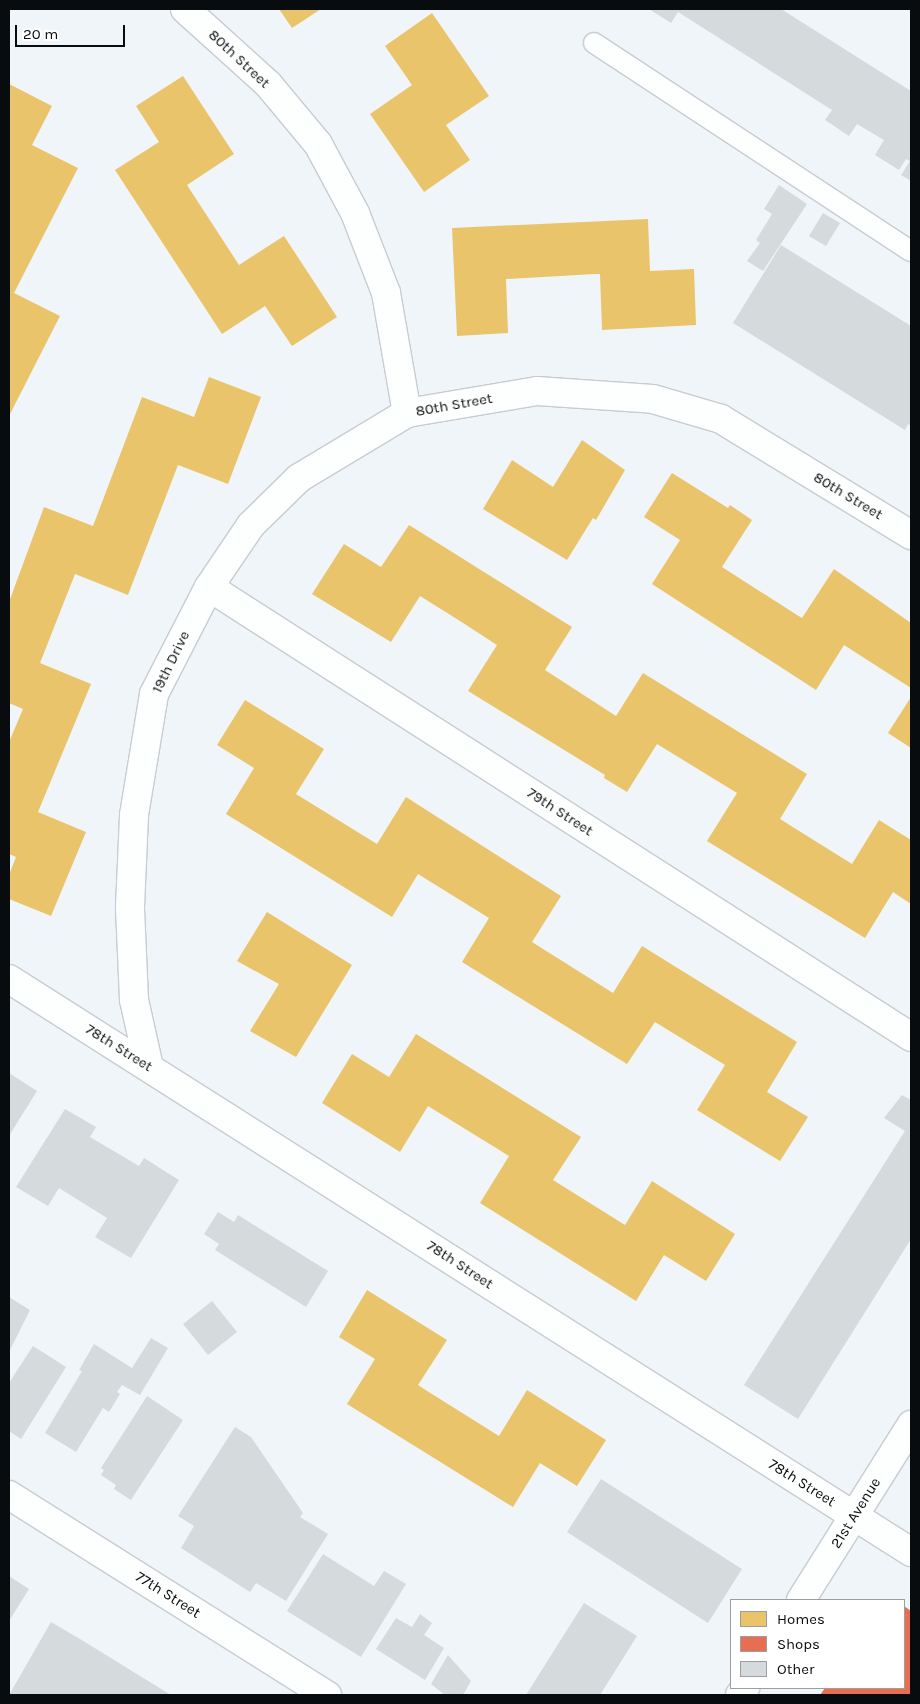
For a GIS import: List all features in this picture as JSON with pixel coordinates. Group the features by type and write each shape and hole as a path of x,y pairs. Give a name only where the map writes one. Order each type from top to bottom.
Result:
{"street":[{"name":"80th Street","path":"185,9 268,84 323,153 355,213 386,293 407,414 537,391 652,399 721,419 911,535"},
{"name":"19th Drive","path":"150,1067 134,1000 130,907 137,798 154,694 209,588 251,525 300,478 407,414"},
{"name":"79th Street","path":"209,588 911,1037"},
{"name":"78th Street","path":"9,979 911,1552"},
{"name":"21st Avenue","path":"802,1599 911,1425"},
{"name":"77th Street","path":"9,1496 327,1695"}],"lane":[{"path":"594,43 911,251"}],"building: Homes":[{"path":"279,9 321,9 292,28"},
{"path":"432,13 489,96 446,125 470,160 424,192 370,114 412,85 385,46"},
{"path":"183,76 234,154 187,185 239,265 284,236 337,317 292,346 265,306 222,334 115,170 159,142 136,106"},
{"path":"9,84 52,106 32,145 78,168 14,293 60,316 9,416"},
{"path":"648,219 650,271 694,269 696,325 602,330 600,274 595,274 506,279 508,333 457,336 452,228"},
{"path":"209,377 261,397 228,484 178,465 128,595 75,574 40,663 91,684 38,812 86,832 51,916 9,899 9,875 16,857 9,854 9,742 23,709 9,703 9,602 44,507 93,526 142,397 194,417"},
{"path":"582,440 625,470 596,520 593,518 567,560 483,509 512,460 553,487"},
{"path":"672,473 728,508 730,505 752,520 722,567 797,615 802,618 834,569 911,623 911,688 844,645 816,690 652,584 680,540 644,517"},
{"path":"409,525 572,627 545,670 616,716 643,673 807,774 780,819 852,864 879,820 911,840 911,904 893,892 865,938 707,841 737,793 657,744 627,792 604,778 605,775 468,691 497,645 460,621 420,596 391,642 312,594 344,544 381,567"},
{"path":"911,697 911,748 888,733"},
{"path":"245,700 324,749 296,794 377,844 406,797 561,896 532,942 613,993 642,946 797,1042 767,1092 808,1117 780,1161 697,1110 725,1065 655,1022 627,1064 462,962 489,918 418,874 392,917 226,814 254,768 217,745"},
{"path":"267,912 352,965 296,1057 250,1031 279,984 237,961"},
{"path":"416,1034 581,1137 553,1180 625,1225 652,1181 735,1234 706,1281 664,1255 636,1301 480,1203 509,1156 428,1106 400,1152 322,1103 352,1054 389,1077"},
{"path":"367,1290 447,1340 418,1385 424,1389 499,1436 527,1390 606,1440 577,1486 540,1463 513,1507 347,1404 375,1359 339,1337"}],"building: Shops":[{"path":"905,1607 911,1611 911,1695 820,1695 824,1689 905,1689"}],"building: Other":[{"path":"649,9 781,9 911,91 911,181 901,175 910,161 906,159 899,170 875,155 884,140 857,124 849,136 825,120 832,110 730,45 678,12 671,23"},
{"path":"779,185 807,204 763,271 747,261 760,243 756,240 772,214 764,209"},
{"path":"823,213 840,223 826,246 809,236"},
{"path":"781,245 911,326 911,426 908,424 905,430 733,323"},
{"path":"9,1073 37,1091 9,1136"},
{"path":"902,1095 911,1100 911,1239 798,1419 744,1385 905,1131 884,1118"},
{"path":"65,1109 96,1127 90,1137 139,1166 144,1158 179,1180 131,1258 95,1237 107,1218 59,1188 48,1206 16,1187"},
{"path":"218,1212 234,1222 238,1215 328,1271 306,1307 215,1250 219,1244 204,1234"},
{"path":"9,1297 30,1310 9,1352"},
{"path":"212,1301 237,1332 208,1355 183,1324"},
{"path":"151,1338 168,1348 140,1395 122,1385 117,1392 120,1394 109,1412 103,1408 76,1452 45,1433 82,1371 79,1370 94,1344 132,1368"},
{"path":"33,1346 66,1367 21,1439 9,1431 9,1383"},
{"path":"147,1396 183,1420 131,1500 114,1489 116,1485 101,1475 104,1470 101,1468"},
{"path":"235,1427 251,1437 303,1513 300,1517 328,1534 286,1601 256,1583 250,1592 181,1548 194,1526 178,1516"},
{"path":"601,1479 742,1569 708,1623 567,1532"},
{"path":"323,1554 374,1586 384,1571 406,1584 361,1657 287,1611"},
{"path":"9,1576 29,1589 9,1621"},
{"path":"584,1603 637,1636 600,1695 526,1695"},
{"path":"420,1614 432,1623 424,1635 444,1648 425,1680 376,1649 396,1618 412,1627"},
{"path":"51,1622 80,1639 171,1695 9,1695"},
{"path":"448,1655 471,1681 463,1695 445,1695 431,1684"}]}
